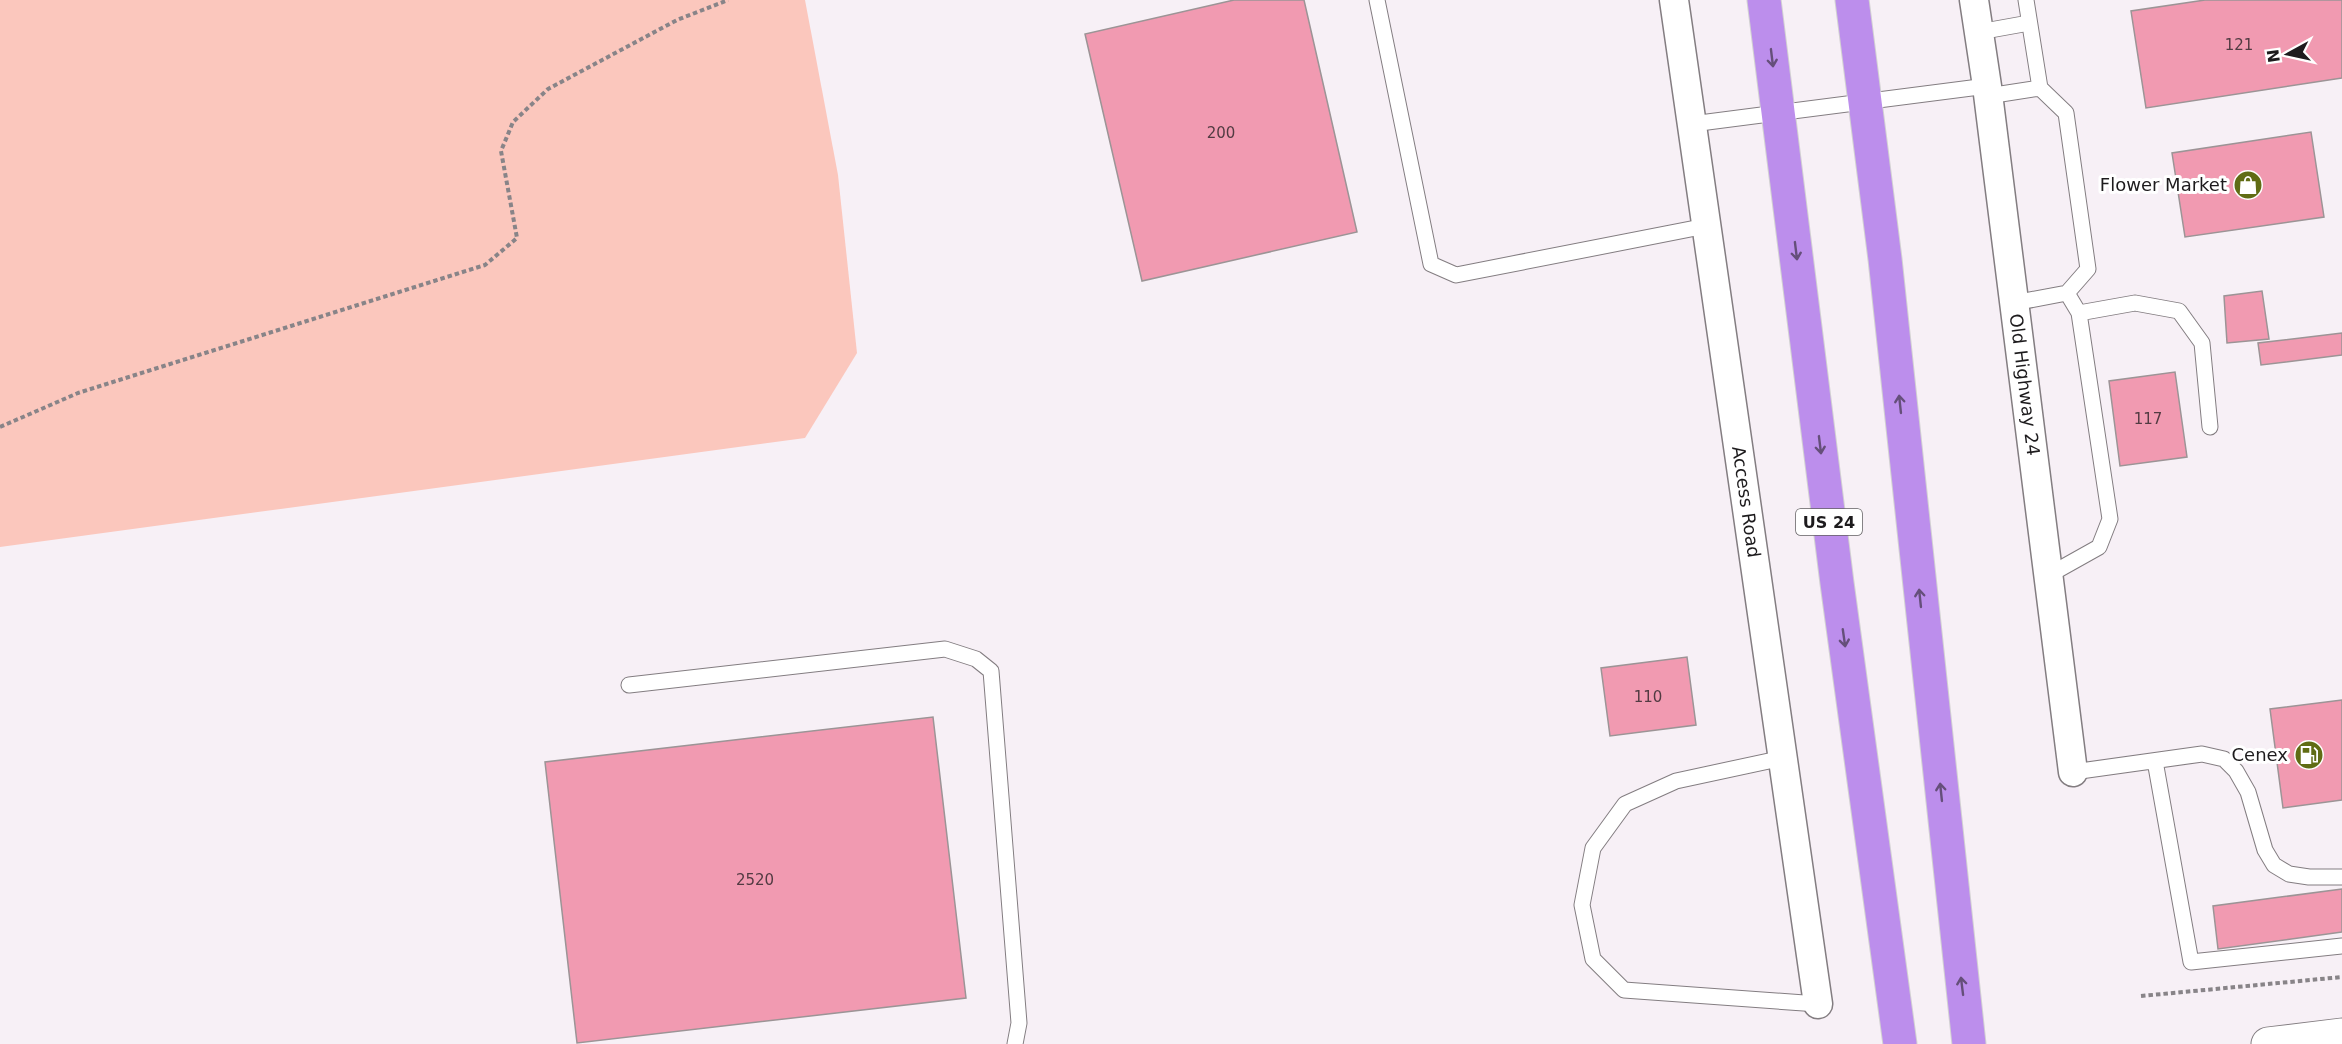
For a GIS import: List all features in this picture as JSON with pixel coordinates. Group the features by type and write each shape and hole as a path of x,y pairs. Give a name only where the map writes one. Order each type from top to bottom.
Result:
{"highway":[{"name":"US 24","path":"1764,0 1837,583 1900,1044"},
{"path":"1852,0 1885,259 1969,1044"}],"main road":[{"path":"2268,1044 2342,1035"}],"street":[{"name":"Access Road","path":"1674,0 1818,1004"},
{"name":"Old Highway 24","path":"1974,0 1988,91 2073,772"}],"lane":[{"path":"1377,0 1431,264 1456,275 1706,226"},
{"path":"2014,303 2067,293 2088,269 2066,112 2040,88 2026,0"},
{"path":"1979,32 2029,23"},
{"path":"1692,124 1865,100 2040,88"},
{"path":"2049,575 2099,547 2110,519 2079,313 2067,293"},
{"path":"2079,313 2135,303 2179,312 2202,343 2210,427"},
{"path":"629,685 945,649 976,659 991,671 1019,1023 1015,1044"},
{"path":"2073,772 2202,754 2224,759 2236,771 2248,792 2265,850 2274,865 2289,874 2309,877 2342,877"},
{"path":"1783,759 1676,781 1624,804 1593,848 1582,905 1593,959 1624,990 1818,1004"},
{"path":"2155,760 2191,962 2342,946"}],"path":[{"path":"0,427 78,393 485,265 517,238 501,151 513,122 548,90 677,20 728,0"},
{"path":"2141,996 2342,977"}],"shaded area":[{"path":"0,0 805,0 838,175 857,353 805,438 0,547"}],"building":[{"path":"1234,0 1304,0 1357,232 1142,281 1085,34"},
{"path":"2205,0 2342,0 2342,78 2146,108 2131,11"},
{"name":"Flower Market","path":"2311,132 2324,217 2185,237 2172,153"},
{"path":"2262,291 2269,339 2227,343 2224,296"},
{"path":"2342,333 2342,355 2261,365 2258,343"},
{"path":"2175,372 2187,457 2120,466 2109,381"},
{"path":"1687,657 1696,725 1610,736 1601,668"},
{"name":"Cenex","path":"2342,700 2342,800 2283,808 2270,709"},
{"path":"933,717 966,998 577,1043 545,762"},
{"path":"2342,889 2342,932 2218,949 2213,906"}],"place":[{"name":"Flower Market","path":"2248,185"},
{"name":"Cenex","path":"2309,755"}]}
